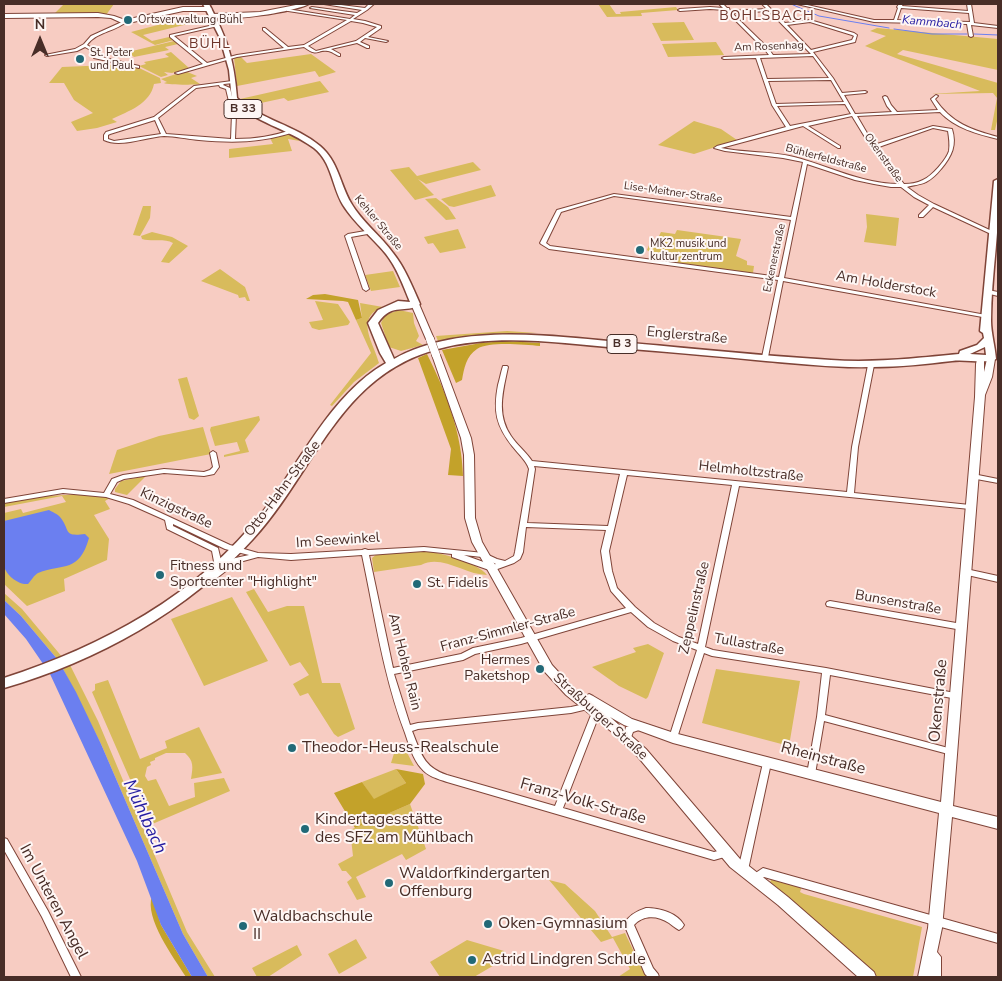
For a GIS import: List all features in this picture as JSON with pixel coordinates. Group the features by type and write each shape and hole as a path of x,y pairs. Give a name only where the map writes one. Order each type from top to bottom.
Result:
{"main road":[{"path":"213,16 263,14 288,10 306,4"},
{"path":"4,16 98,15 112,17 124,22 183,9 208,6"},
{"name":"Kehler Straße","path":"208,6 217,25 232,70 234,99 243,109 292,131 317,147 324,154 336,175 347,204 396,263 415,304"},
{"path":"993,233 998,181"},
{"name":"Okenstraße","path":"934,977 936,925 957,696 980,396 990,353 986,320 993,293 993,233"},
{"path":"392,364 385,353 373,323 381,312 405,300 410,292"},
{"path":"396,306 415,304"},
{"name":"Straßburger Straße","path":"415,304 430,339 466,438 469,455 470,518 477,542 548,668 570,692 594,708 627,738 668,782 725,853 868,977"},
{"name":"Englerstraße","path":"392,364 444,345 472,340 523,337 765,358 871,365 933,361 972,351 990,353"},
{"path":"385,353 398,355 415,354"},
{"name":"Englerstraße","path":"952,357 970,358 990,353"},
{"name":"Otto-Hahn-Straße","path":"4,683 32,675 76,658 138,625 190,589 251,534 284,492 345,405 366,382 392,364"},
{"name":"Rheinstraße","path":"594,708 639,727 673,738 998,823"},
{"name":"Okenstraße","path":"925,977 936,925"}],"street":[{"path":"302,13 326,4 366,10"},
{"path":"177,73 227,58 305,46 350,20 356,14 366,10 372,4 369,4"},
{"path":"721,4 767,49 772,57"},
{"name":"Okenstraße","path":"764,4 813,53 832,79 873,147 902,185 932,205 993,233"},
{"path":"799,4 874,21 970,23 998,27"},
{"path":"969,4 971,36"},
{"path":"895,22 900,5 970,12"},
{"path":"312,8 356,14"},
{"path":"680,10 710,8 729,11 772,10"},
{"path":"288,10 380,27 357,42 327,50 314,52 305,46"},
{"name":"Am Rosenhag","path":"724,58 772,57 813,53 854,42 856,36 810,21 785,24"},
{"path":"47,55 76,50 85,45 93,35 114,28 124,22"},
{"path":"205,64 171,36 217,25"},
{"path":"264,29 287,49"},
{"path":"364,37 386,41"},
{"path":"357,42 368,47"},
{"path":"85,45 96,52 95,57 138,67"},
{"path":"327,50 339,55"},
{"path":"758,57 774,105 789,128"},
{"path":"767,80 832,79"},
{"path":"232,82 195,87 156,118 108,133 106,140 114,142 164,136 233,139 263,138 292,131"},
{"path":"222,83 222,86 228,88 234,114 233,139"},
{"path":"841,94 865,92"},
{"path":"936,96 933,99 940,110 962,127 998,138"},
{"path":"885,97 889,106 896,113"},
{"path":"774,105 846,103"},
{"name":"Bühlerfeldstraße","path":"902,185 888,185 869,181 786,157 716,148 789,128 853,114 940,110"},
{"path":"156,118 164,136"},
{"name":"Bühlerfeldstraße","path":"804,125 838,147"},
{"path":"873,147 933,127 950,130 962,127"},
{"path":"902,185 923,182 947,159 953,143 950,130"},
{"path":"981,134 998,132"},
{"name":"Eckenerstraße","path":"765,358 805,162"},
{"name":"Lise-Meitner-Straße","path":"781,279 557,248 546,246 543,243 559,211 614,195 793,219"},
{"path":"921,216 932,205"},
{"path":"366,289 348,236 371,232"},
{"name":"Am Holderstock","path":"781,279 986,320"},
{"path":"850,495 855,447 871,365"},
{"path":"492,568 517,557 532,474 530,463 506,435 498,418 497,404 505,367"},
{"name":"Kinzigstraße","path":"106,495 118,478 136,474 172,471 208,473 216,467 213,453"},
{"name":"Helmholtzstraße","path":"530,463 970,508"},
{"name":"Tullastraße","path":"624,472 605,551 608,571 614,589 632,609 651,625 676,639 720,655 826,671 957,696"},
{"path":"973,476 998,481"},
{"name":"Zeppelinstraße","path":"673,738 701,649 736,483"},
{"name":"Kinzigstraße","path":"4,501 56,492 83,492 106,495 131,502 235,550"},
{"path":"168,520 170,527 215,550 218,565"},
{"path":"524,525 611,528"},
{"name":"Im Seewinkel","path":"235,550 258,555 291,557 365,551 424,549 484,555 504,563"},
{"name":"Am Hohen Rain","path":"365,551 389,672 422,764 432,773"},
{"name":"Im Seewinkel","path":"443,551 492,568"},
{"path":"190,589 213,577 234,561 258,555"},
{"path":"465,559 475,559 484,555"},
{"path":"966,572 998,578"},
{"name":"Bunsenstraße","path":"830,604 962,627"},
{"name":"Franz-Simmler-Straße","path":"389,672 463,657 473,651 530,638 632,609"},
{"path":"811,774 821,717 826,671"},
{"path":"408,729 418,726 594,708 558,810"},
{"path":"821,717 952,752"},
{"path":"627,738 629,729 639,727"},
{"path":"767,762 749,874 763,872 936,925 998,939"},
{"name":"Franz-Volk-Straße","path":"432,773 714,856 725,853"},
{"name":"Im Unteren Angel","path":"4,842 45,914 76,977"},
{"path":"654,977 649,971 629,924 635,916 644,912 656,913 672,918 679,925"}],"shaded area":[{"path":"64,4 114,4 106,15 54,14"},
{"path":"598,4 609,4 616,14 621,14 620,12 676,7 678,10 641,13 642,16 607,17"},
{"path":"173,21 179,25 192,23 143,35 152,41 169,37 174,40 155,45 131,32"},
{"path":"684,22 694,40 661,41 652,23"},
{"path":"877,28 998,39 998,70 903,50 897,54 998,83 998,117 995,130 991,130 997,98 993,93 930,94 980,91 865,46 886,36 870,31"},
{"path":"174,41 178,44 165,47 169,50 134,57 128,52"},
{"path":"716,42 724,55 668,57 662,44"},
{"path":"171,52 189,68 172,73 164,72 168,75 161,77 139,66 146,64 144,62 169,57 165,54"},
{"path":"311,54 336,72 319,77 315,71 237,86 234,58 240,56 247,63"},
{"path":"110,65 129,69 137,67 160,78 161,83 154,84 148,97 138,106 112,119 117,122 77,131 71,122 93,113 74,100 64,83 49,83 62,67"},
{"path":"185,71 197,76 191,78 200,84 166,84 164,83 167,82 161,79"},
{"path":"320,81 329,92 288,101 284,98 247,106 240,99"},
{"path":"694,121 721,129 737,140 694,154 658,145"},
{"path":"289,134 300,141 288,139 292,151 229,158 229,149 273,144 270,138"},
{"path":"473,162 481,170 426,184 418,179 434,195 415,200 390,170 409,167 417,176"},
{"path":"491,185 496,196 454,207 449,206 441,199"},
{"path":"436,198 448,207 456,219 446,220 425,199"},
{"path":"143,206 151,206 150,218 140,236 133,235"},
{"path":"866,214 899,218 896,246 864,242 867,227"},
{"path":"458,229 466,248 440,253 433,243 428,244 424,237"},
{"path":"677,230 741,239 736,256 747,261 747,265 754,266 753,273 649,259 651,253 647,250 651,240 657,240 661,232 675,234"},
{"path":"152,232 172,237 188,246 169,263 161,262 173,243 142,239 141,236"},
{"path":"220,269 245,287 250,301 247,301 245,297 239,298 238,295 201,281"},
{"path":"393,271 400,287 371,291 365,275"},
{"path":"325,294 358,300 362,318 356,320 348,302 306,299 313,295"},
{"path":"315,301 338,304 350,322 348,325 319,330 312,328 309,322 323,320"},
{"path":"360,303 383,307 374,312 369,318 368,324 368,332 379,363 354,382 332,406 330,405 371,353 356,320 362,318"},
{"path":"399,310 413,313 414,323 419,336 416,341 423,345 401,351 389,347 381,323 385,315"},
{"path":"507,331 537,333 488,334 438,341 436,336"},
{"path":"505,341 540,343 540,346 498,344 477,349 468,359 462,380 456,383 442,350"},
{"path":"427,354 441,383 452,413 460,444 463,476 448,475 451,449 418,358"},
{"path":"187,377 199,416 194,420 189,418 178,379"},
{"path":"259,416 260,420 245,440 249,452 224,457 224,455 240,451 237,442 215,446 210,430 211,427"},
{"path":"203,427 211,454 109,474 117,450 159,436"},
{"path":"146,476 127,495 115,492 121,481"},
{"path":"83,494 110,498 105,501 110,509 94,515 109,539 107,560 64,579 65,591 27,606 4,584 4,513 21,509 23,513 66,502 62,496 4,507 4,502 31,497"},
{"path":"425,551 467,562 487,575 437,562 374,572 372,558 377,554"},
{"path":"254,589 268,612 287,606 304,606 322,683 340,683 355,729 338,737 334,734 308,693 300,696 293,684 309,675 300,662 290,666 246,592"},
{"path":"4,593 22,609 63,658 58,660 21,616 4,600"},
{"path":"232,597 268,661 204,686 171,619"},
{"path":"648,644 664,653 646,699 619,686 592,667 636,652 633,648"},
{"path":"70,665 98,721 187,932 215,977 208,977 183,934 101,744 63,669"},
{"path":"716,669 800,681 789,746 702,723"},
{"path":"108,680 140,759 167,748 165,741 199,727 222,773 191,779 192,764 185,753 166,753 155,758 155,760 150,762 151,765 147,767 145,776 148,781 156,779 169,806 195,797 194,783 224,778 230,791 150,825 92,692 95,690 95,684"},
{"path":"402,743 414,766 391,763 397,744"},
{"path":"396,769 406,783 374,800 362,782"},
{"path":"396,769 423,774 425,784 410,804 355,828 334,793 362,782 374,799 406,783"},
{"path":"410,804 426,849 406,860 402,854 356,877 366,897 357,900 347,882 352,878 346,871 342,871 338,864 353,856 350,830"},
{"path":"772,878 802,886 800,892 804,894 922,927 913,977 876,977 769,884"},
{"path":"549,880 565,884 595,911 612,937 625,933 643,971 650,977 618,977 630,969 613,938 601,942"},
{"path":"152,896 161,925 192,977 186,977 156,926 152,915"},
{"path":"356,939 367,958 339,974 328,954"},
{"name":"Astrid Lindgren Schule","path":"467,940 504,951 508,957 474,977 440,977 430,962"},
{"path":"297,945 302,955 268,977 257,977 252,968"}],"water":[{"path":"49,510 59,516 68,532 78,535 85,534 89,538 85,549 80,557 70,565 38,573 28,584 20,583 10,576 4,566 4,521"},
{"path":"4,600 21,616 58,660 76,692 101,744 183,934 208,977 192,977 161,925 137,861 50,674 26,639 4,614"}],"waterway":[{"name":"Kammbach","path":"791,4 819,16 889,28"},
{"name":"Kammbach","path":"894,29 932,34 967,34"},
{"name":"Kammbach","path":"974,34 998,35"}],"place":[{"name":"Ortsverwaltung Bühl","path":"128,20"},
{"name":"St. Peter und Paul","path":"80,59"},
{"name":"MK2 musik und kultur zentrum","path":"640,250"},
{"name":"Fitness und Sportcenter \"Highlight\"","path":"160,575"},
{"name":"St. Fidelis","path":"417,584"},
{"name":"Hermes Paketshop","path":"540,669"},
{"name":"Theodor-Heuss-Realschule","path":"292,748"},
{"name":"Kindertagesstätte des SFZ am Mühlbach","path":"305,829"},
{"name":"Waldorfkindergarten Offenburg","path":"389,883"},
{"name":"Oken-Gymnasium","path":"488,924"},
{"name":"Waldbachschule II","path":"243,926"},
{"name":"Astrid Lindgren Schule","path":"472,960"}],"district":[{"name":"BOHLSBACH","path":"767,17"},
{"name":"BÜHL","path":"210,45"}],"water label":[{"name":"Mühlbach","path":"144,817"}]}
